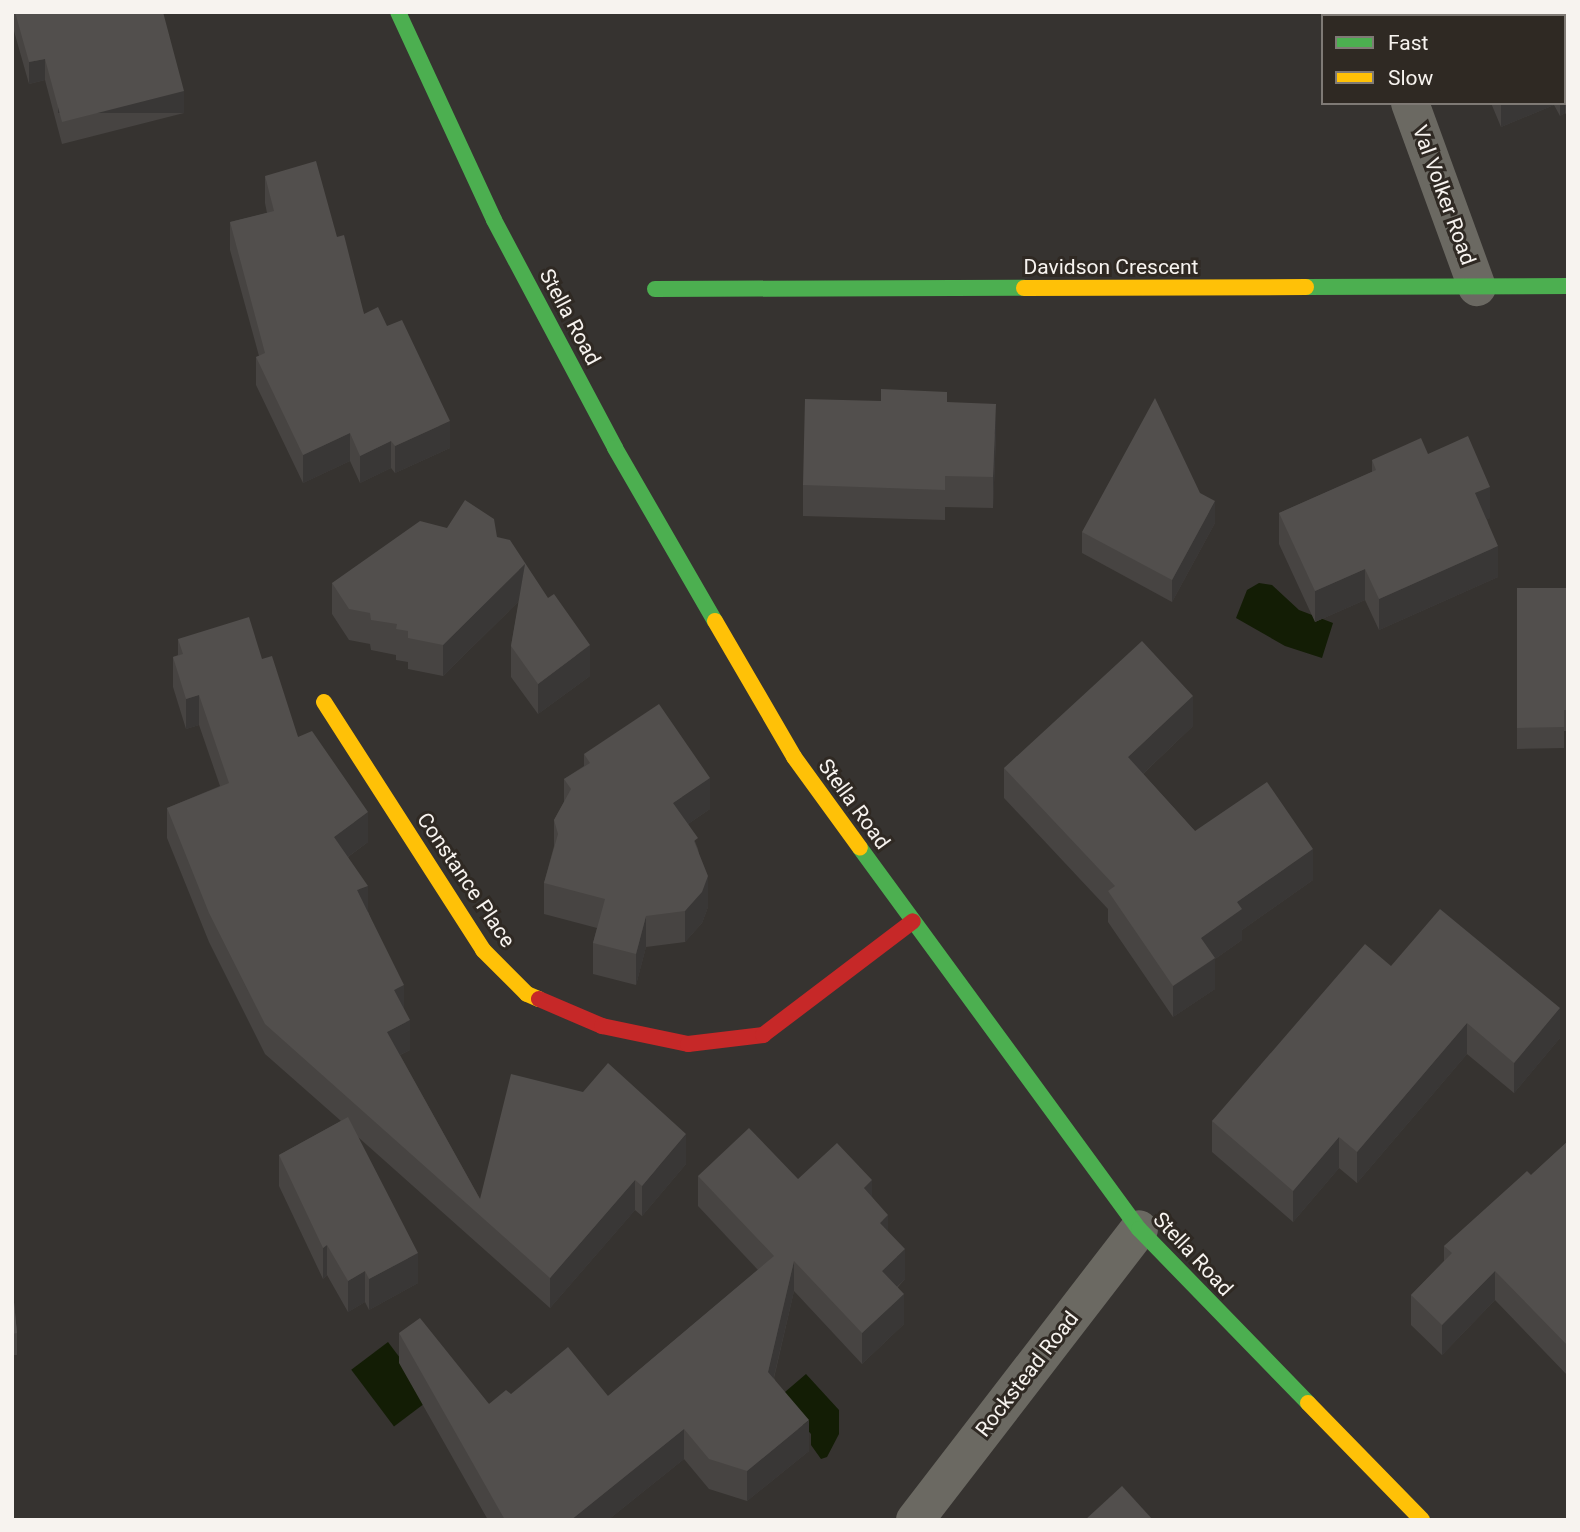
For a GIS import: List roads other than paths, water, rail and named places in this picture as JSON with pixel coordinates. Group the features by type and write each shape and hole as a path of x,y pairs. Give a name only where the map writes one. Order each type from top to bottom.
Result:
{"main road":[{"name":"Stella Road","path":"398,12 494,220 660,527 794,757 1139,1229 1422,1520"},
{"name":"Davidson Crescent","path":"655,289 1568,286"},
{"name":"Constance Place","path":"324,702 483,950 527,994 601,1026 688,1044 763,1035 913,921"}],"street":[{"name":"Val Volker Road","path":"1411,105 1476,287"},
{"name":"Rockstead Road","path":"915,1520 1139,1229"}]}
